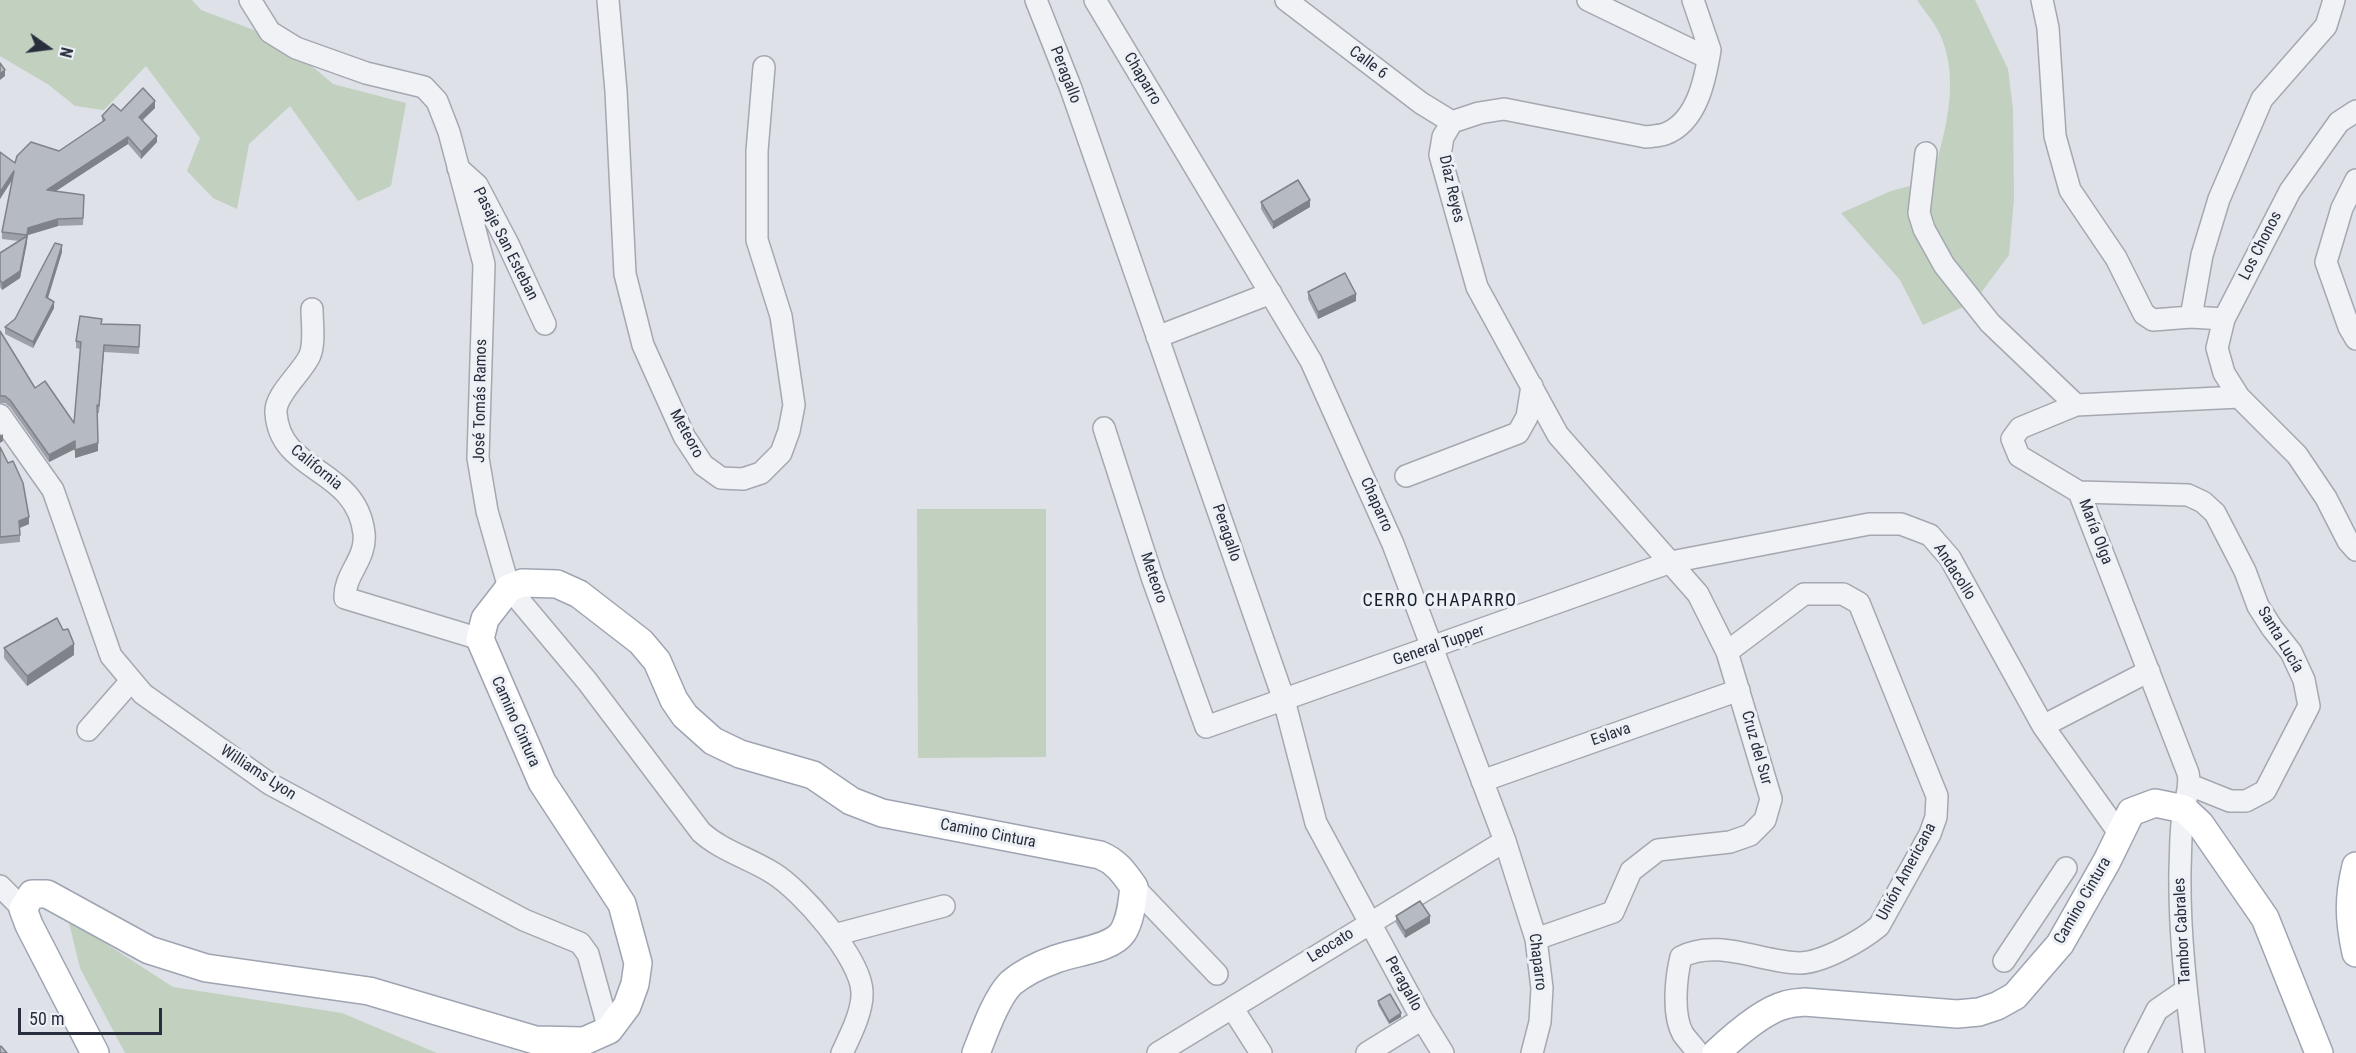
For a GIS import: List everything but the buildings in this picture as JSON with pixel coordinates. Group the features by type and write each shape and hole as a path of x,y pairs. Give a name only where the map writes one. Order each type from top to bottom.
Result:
{"main road":[{"name":"Camino Cintura","path":"509,588 522,583 542,582 557,584 579,594 649,650 663,672 674,700 685,716 700,731 727,749 813,774 851,801 882,813 1100,855 1121,868 1134,887"},
{"path":"480,639 485,619 509,588"},
{"name":"Camino Cintura","path":"480,639 542,782 622,904 638,963 635,984 627,1006 609,1030"},
{"path":"2187,797 2200,824 2265,918 2319,1053"},
{"name":"Camino Cintura","path":"1716,1053 1733,1037 1770,1011 1784,1005 1804,1002 1957,1014 1979,1012 1997,1006 2015,996 2060,944 2108,861 2119,833 2131,813 2155,803 2187,797"},
{"path":"2356,866 2350,893 2350,922 2356,953"},
{"path":"976,1053 1010,984 1053,960 1117,939 1128,921 1134,887"},
{"path":"95,1053 48,964 23,909 32,894 47,894 149,950 206,968 369,991 535,1040 584,1041 609,1030"}],"street":[{"name":"José Tomás Ramos","path":"250,0 270,32 296,48 366,73 424,87 437,101 484,264 478,458 487,512 509,588 587,681 700,832 726,850 770,871 786,882 834,935 853,963 862,992 859,1010 842,1053"},
{"name":"Meteoro","path":"608,0 616,91 625,274 643,345 684,436 704,465 721,477 743,479 761,473 781,453 789,431 794,405 781,316 757,240 757,151 764,67"},
{"name":"Peragallo","path":"1036,0 1071,86 1284,700 1316,823 1422,1019 1443,1053"},
{"name":"Chaparro","path":"1095,0 1311,361 1393,544 1505,841 1536,939 1542,988 1540,1022 1532,1053"},
{"name":"Calle 6","path":"1286,0 1421,103 1452,122"},
{"path":"1588,0 1708,58"},
{"path":"1452,122 1479,113 1504,110 1646,137 1666,134 1683,122 1697,103 1710,50 1693,0"},
{"path":"2042,0 2048,28 2055,136 2070,190 2116,258 2144,314 2153,320 2191,317 2224,319"},
{"path":"2191,317 2202,255 2219,199 2262,99 2326,26 2334,0"},
{"name":"Los Chonos","path":"2356,111 2339,122 2290,190 2224,319 2217,348 2224,373 2239,398 2297,455 2326,498 2348,541 2356,550"},
{"name":"Díaz Reyes","path":"1452,122 1443,137 1440,155 1477,287 1558,435 1671,562"},
{"path":"1926,153 1919,213 1924,229 1944,265 1990,323 2076,405"},
{"name":"Pasaje San Esteban","path":"458,168 477,185 508,244 545,324"},
{"path":"2356,180 2342,208 2326,262 2349,327 2356,339"},
{"path":"1157,337 1271,293"},
{"name":"California","path":"312,309 312,351 303,368 276,403 275,411 282,438 288,447 296,456 341,486 352,499 359,513 364,534 362,555 347,580 345,598 480,639"},
{"path":"1406,476 1518,433 1527,417 1532,386"},
{"name":"María Olga","path":"2187,797 2188,773 2079,492 2019,456 2012,439 2020,428 2076,405 2239,398"},
{"name":"Williams Lyon","path":"0,415 53,490 111,656 143,694 270,784 524,920 580,943 592,964 609,1030"},
{"name":"Meteoro","path":"1104,428 1153,580 1206,727"},
{"name":"Santa Lucía","path":"2079,492 2188,495 2204,502 2215,513 2245,571 2258,606 2291,652 2304,680 2309,706 2265,791 2246,801 2187,797"},
{"name":"Andacollo","path":"1671,562 1869,524 1901,524 1930,536 1950,558 2043,726 2119,833"},
{"name":"General Tupper","path":"1206,727 1671,562"},
{"name":"Cruz del Sur","path":"1536,939 1613,912 1631,872 1658,850 1730,842 1750,835 1765,820 1771,799 1727,651 1698,594 1671,562"},
{"name":"Unión Americana","path":"1698,1053 1682,1032 1677,1011 1676,976 1681,957 1694,950 1713,950 1800,963 1819,959 1867,936 1878,927 1930,834 1936,817 1937,796 1859,603 1843,594 1804,594 1727,651"},
{"path":"2043,726 2149,671"},
{"path":"88,730 131,681"},
{"name":"Eslava","path":"1482,781 1739,690"},
{"name":"Tambor Cabrales","path":"2187,797 2180,909 2186,990 2194,1053"},
{"name":"Leocato","path":"1158,1053 1505,841"},
{"path":"2004,961 2066,868"},
{"path":"0,886 23,909"},
{"path":"1134,887 1217,974"},
{"path":"834,935 944,906"},
{"path":"2135,1053 2157,1010 2186,990"},
{"path":"1233,1009 1261,1053"},
{"path":"1367,1053 1422,1019"}],"green space":[{"path":"0,0 192,0 201,10 254,30 294,51 333,84 406,103 391,186 358,201 290,106 249,144 237,209 213,198 187,171 200,138 146,66 104,110 75,106 49,85 0,56"},
{"path":"1917,0 1975,0 2008,69 2013,109 2014,199 2009,255 1974,302 1923,325 1900,280 1841,213 1891,191 1932,180 1945,128 1950,74 1940,34"},
{"path":"917,509 1046,509 1046,757 918,758"},
{"path":"68,919 173,987 342,1013 437,1053 125,1053 80,968"}],"district":[{"name":"CERRO CHAPARRO","path":"1440,601"}]}
